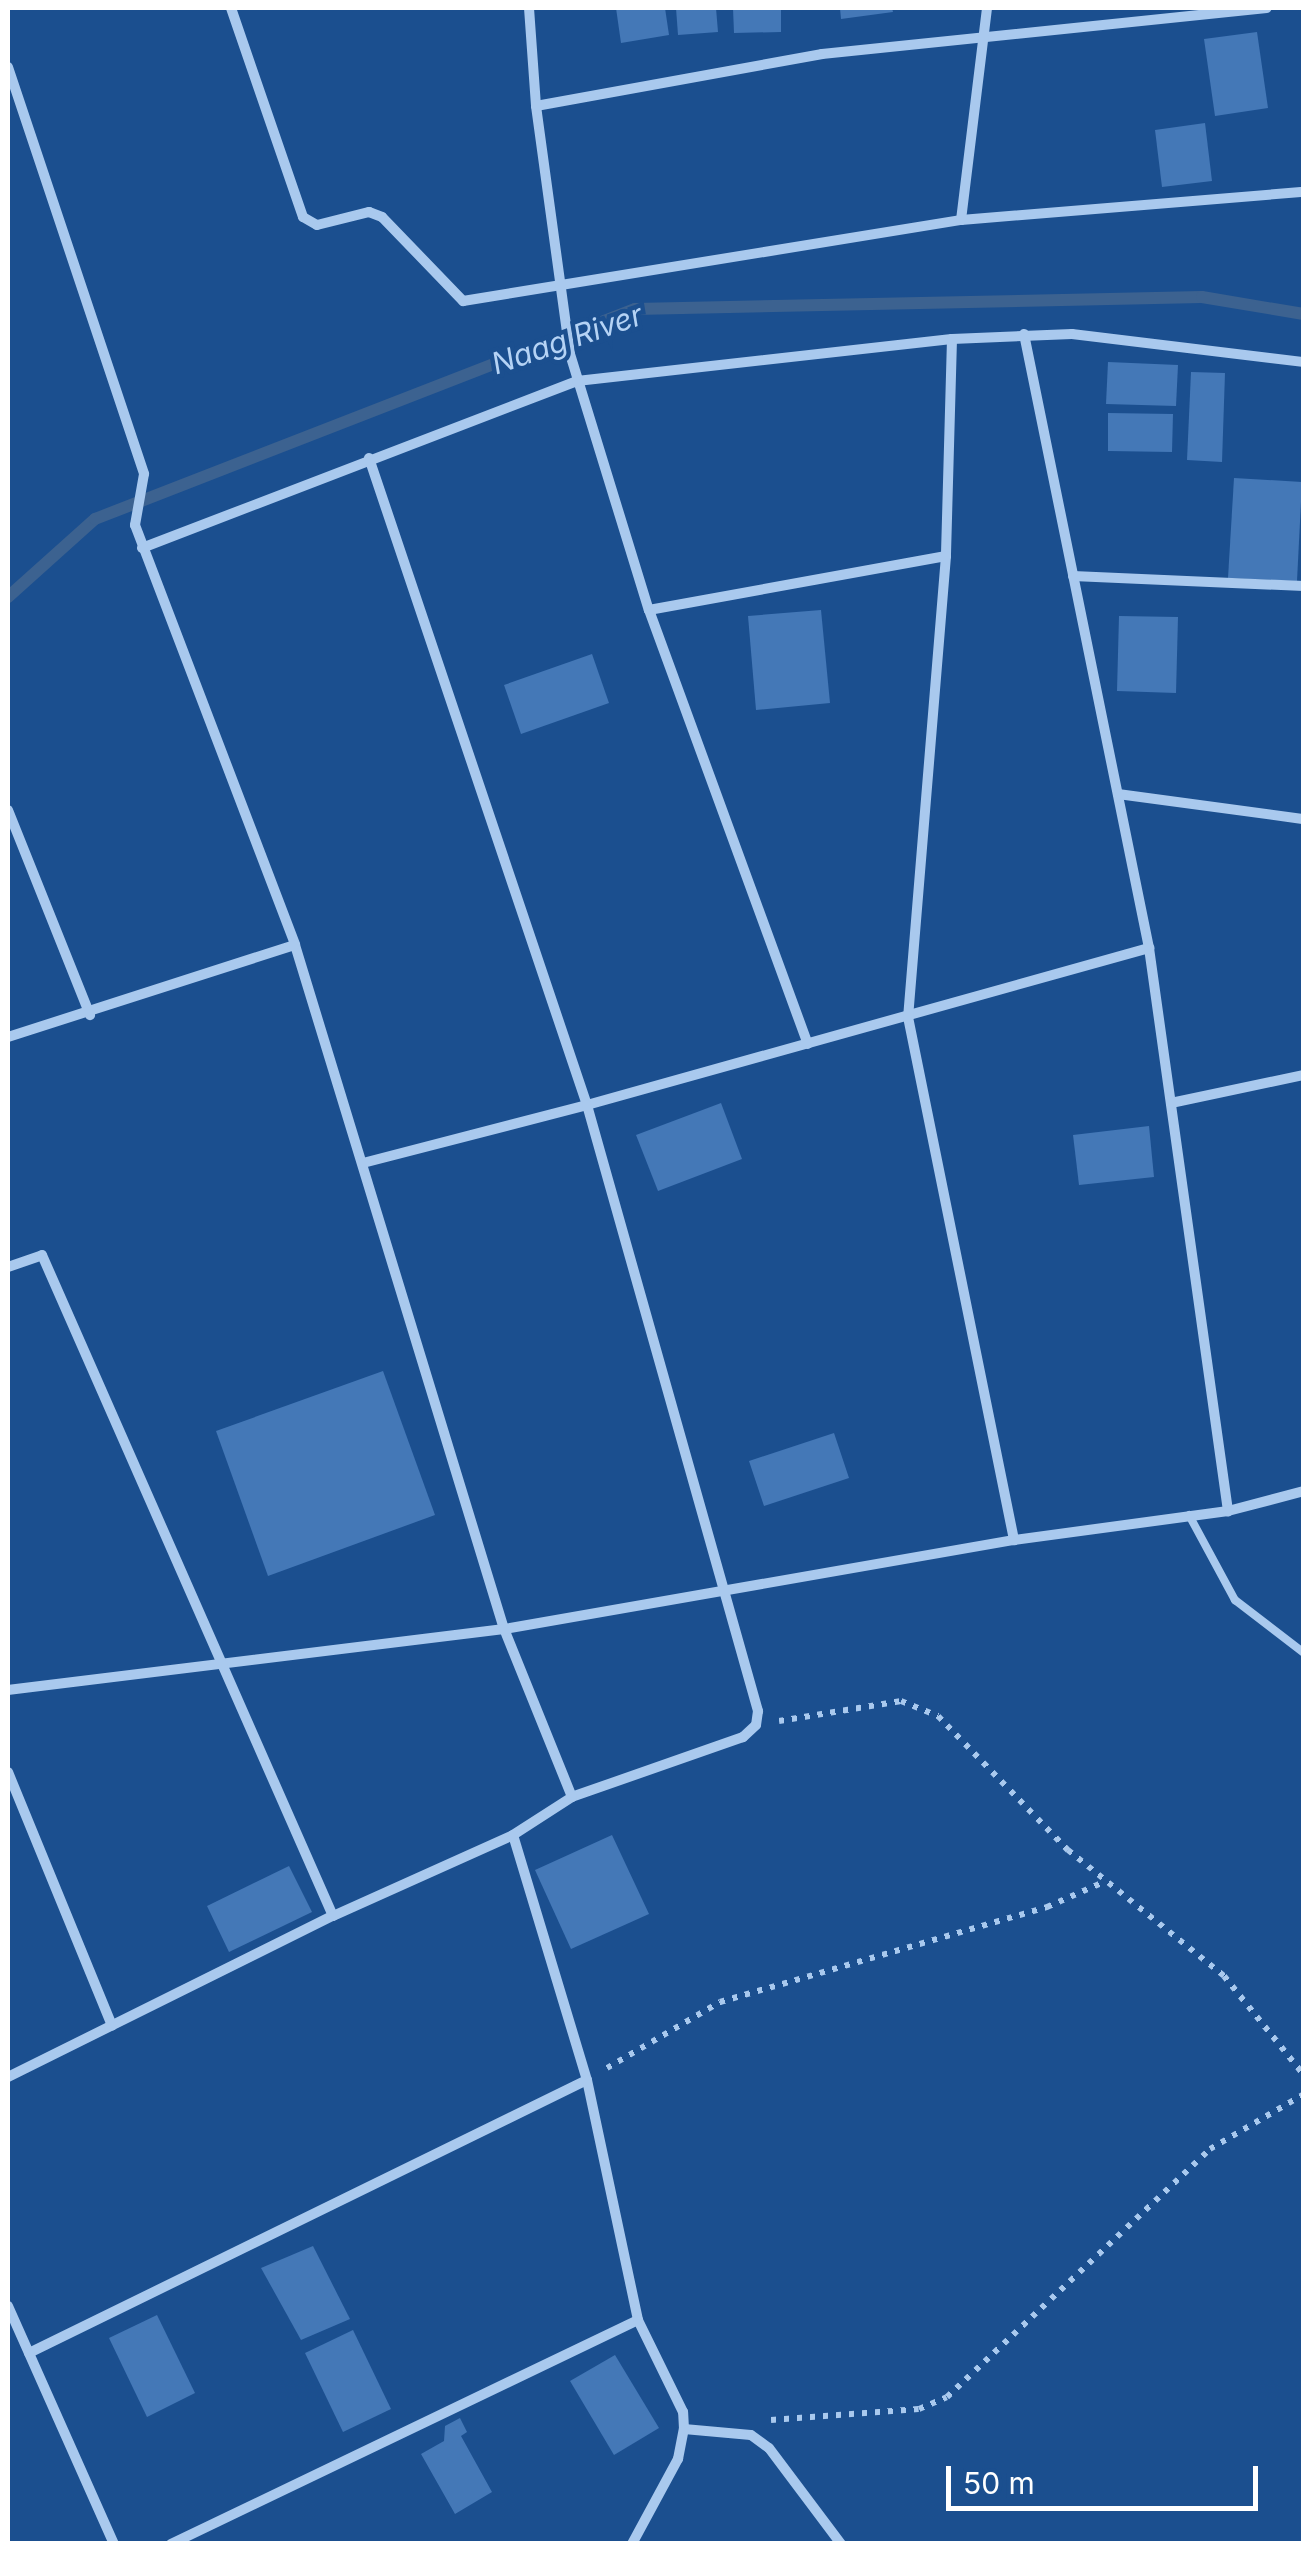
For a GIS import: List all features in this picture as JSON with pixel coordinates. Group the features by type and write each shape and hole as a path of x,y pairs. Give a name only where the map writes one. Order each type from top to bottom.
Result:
{"street":[{"path":"232,8 303,218 317,224 369,212 382,216 463,301 961,220 1304,192"},
{"path":"529,8 536,106 570,354 649,610 808,1044"},
{"path":"961,220 986,35 986,8"},
{"path":"536,106 822,54 1267,8"},
{"path":"8,66 144,474 134,525 295,945 504,1629 572,1797"},
{"path":"142,548 369,458 578,382 952,338 1024,334 1304,362"},
{"path":"1024,334 1149,948 1228,1511"},
{"path":"952,338 946,556 908,1017 1014,1540"},
{"path":"8,2078 333,1916 513,1835 572,1797 742,1737 756,1725 758,1711 588,1104 369,458"},
{"path":"649,610 946,556"},
{"path":"1073,576 1304,586"},
{"path":"1118,794 1304,820"},
{"path":"8,810 90,1015"},
{"path":"8,1037 90,1015 295,945"},
{"path":"363,1163 1149,948"},
{"path":"1170,1103 1304,1075"},
{"path":"8,1267 42,1256 333,1916"},
{"path":"8,1690 504,1629 1014,1540 1228,1511 1304,1491"},
{"path":"8,1772 112,2026"},
{"path":"513,1835 587,2080 638,2320 683,2412 678,2459 632,2544"},
{"path":"30,2352 587,2080"},
{"path":"8,2306 114,2544"},
{"path":"171,2544 638,2320"},
{"path":"684,2429 751,2435 769,2448 841,2544"}],"lane":[{"path":"1189,1515 1235,1600 1304,1652"}],"path":[{"path":"756,1725 901,1702 921,1705 1104,1882 1224,1976 1304,2075"},
{"path":"587,2080 720,2002 1047,1906 1104,1882"},
{"path":"751,2435 777,2418 919,2409 947,2397 1210,2150 1304,2094"}],"building":[{"path":"616,8 665,8 669,35 621,43"},
{"path":"676,8 716,8 718,32 678,35"},
{"path":"733,8 781,8 781,32 734,33"},
{"path":"840,8 892,8 893,12 841,19"},
{"path":"1257,32 1268,108 1215,116 1204,39"},
{"path":"1205,123 1212,181 1162,187 1155,130"},
{"path":"1108,362 1178,365 1176,406 1106,404"},
{"path":"1191,372 1225,373 1222,462 1187,460"},
{"path":"1108,413 1173,414 1172,452 1108,451"},
{"path":"1234,478 1302,482 1297,581 1228,578"},
{"path":"821,610 830,703 756,710 748,616"},
{"path":"1119,616 1178,617 1176,693 1117,691"},
{"path":"592,654 609,703 521,734 504,685"},
{"path":"721,1103 742,1159 658,1191 636,1135"},
{"path":"1149,1126 1154,1177 1079,1185 1073,1135"},
{"path":"383,1371 435,1515 268,1576 216,1431"},
{"path":"834,1433 849,1478 764,1506 749,1461"},
{"path":"612,1835 649,1914 571,1949 535,1870"},
{"path":"289,1866 312,1912 229,1952 207,1906"},
{"path":"313,2246 350,2319 301,2340 261,2268"},
{"path":"157,2315 195,2393 147,2417 109,2338"},
{"path":"353,2330 391,2409 343,2432 305,2353"},
{"path":"615,2355 659,2428 614,2455 570,2381"},
{"path":"460,2418 467,2432 461,2436 492,2492 455,2514 421,2454 444,2441 445,2426"}],"waterway":[{"name":"Naag River","path":"8,597 95,519 635,309 1202,297 1304,314"}]}
